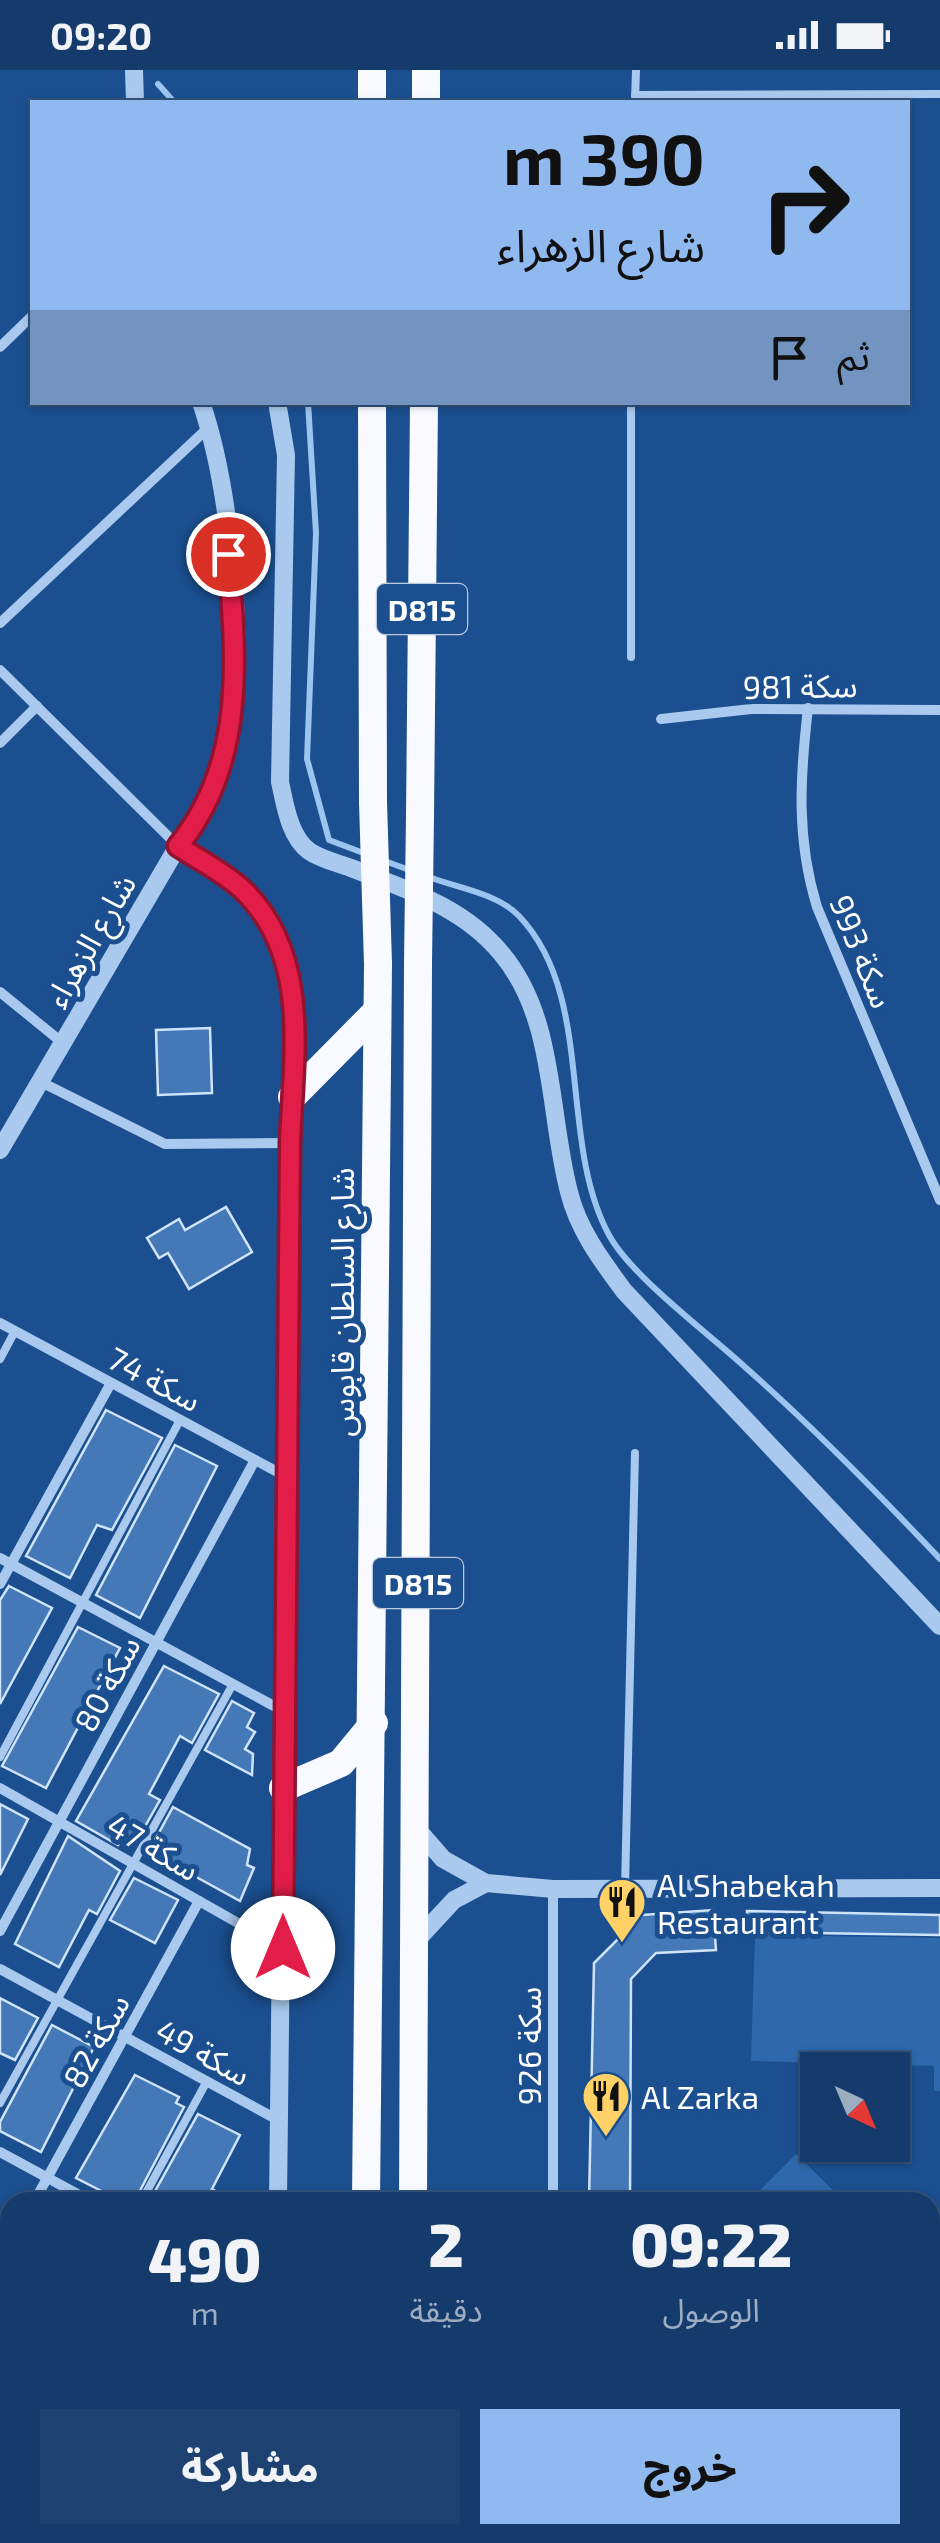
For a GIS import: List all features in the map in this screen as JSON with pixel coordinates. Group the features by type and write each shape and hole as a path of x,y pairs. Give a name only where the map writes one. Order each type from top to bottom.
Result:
{"highway":[{"path":"372,70 372,100"},
{"path":"426,70 426,100"},
{"name":"شارع السلطان قابوس","path":"366,2192 374,1723 378,964 373,802 372,405"},
{"name":"D815","path":"413,2192 424,405"},
{"path":"292,1096 377,1011"},
{"path":"284,1788 341,1762 374,1723"}],"street":[{"path":"134,70 135,100"},
{"path":"0,348 30,318"},
{"name":"شارع الزهراء","path":"0,1150 178,846 201,818 231,728 234,631 225,522 202,405"},
{"path":"278,405 286,455 280,782 290,826 308,850 451,908 484,932 506,959 540,1021 568,1191 578,1221 604,1264 624,1291 940,1626"},
{"path":"0,622 209,428"},
{"path":"0,670 178,846 244,890 279,943 289,974 297,1040 290,1143 278,2192"},
{"path":"0,743 37,706"},
{"name":"سكة 981","path":"661,719 750,708 940,710"},
{"name":"سكة 993","path":"808,708 799,788 806,868 816,906 940,1200"},
{"path":"0,992 64,1044"},
{"path":"41,1082 165,1144 290,1143"},
{"name":"سكة 74","path":"0,1323 286,1476"},
{"path":"0,1584 6,1561 111,1382"},
{"name":"سكة 80","path":"0,1931 255,1460"},
{"path":"6,1561 286,1712"},
{"name":"سكة 47","path":"0,1788 283,1948"},
{"path":"418,1829 443,1859 486,1882 552,1889 940,1888"},
{"path":"416,1941 454,1900 486,1882"},
{"name":"سكة 926","path":"552,1889 553,2192"},
{"name":"سكة 82","path":"40,2192 199,1901"},
{"name":"سكة 49","path":"0,1969 278,2120"},
{"path":"0,2152 74,2192"}],"lane":[{"path":"636,70 635,99 940,94"},
{"path":"630,656 631,405"},
{"path":"0,1359 15,1331"},
{"path":"0,1757 180,1420"},
{"path":"625,1889 635,1453"},
{"path":"0,2102 232,1684"},
{"path":"146,2192 207,2081"}],"shaded area":[{"path":"755,1935 940,1938 940,2091 934,2091 934,2066 910,2065 910,2052 800,2052 800,2062 751,2061"},
{"path":"796,2154 835,2192 758,2192"}],"building":[{"path":"210,1028 212,1093 158,1095 156,1030"},
{"path":"226,1207 252,1252 189,1289 168,1253 159,1258 147,1238 179,1219 185,1230"},
{"path":"106,1410 162,1438 112,1530 97,1525 70,1578 26,1556"},
{"path":"175,1445 217,1466 140,1618 96,1595"},
{"path":"9,1586 52,1608 0,1704 0,1600"},
{"path":"78,1627 120,1648 46,1788 2,1766"},
{"path":"164,1666 219,1694 192,1743 180,1736 149,1794 160,1800 135,1844 123,1837 118,1845 76,1821"},
{"path":"232,1701 254,1713 247,1727 255,1732 245,1749 253,1754 252,1775 205,1750"},
{"path":"0,1804 28,1819 0,1875"},
{"path":"173,1807 250,1849 247,1865 254,1868 240,1901 149,1851"},
{"path":"68,1836 120,1871 97,1914 89,1910 59,1967 15,1944"},
{"path":"134,1878 178,1900 155,1943 110,1920"},
{"path":"713,1910 716,1950 656,1953 631,1979 630,2192 589,2192 594,1963 642,1915"},
{"path":"747,1911 940,1915 940,1935 747,1932"},
{"path":"0,1998 38,2018 15,2060 0,2053"},
{"path":"52,2025 94,2047 41,2152 0,2131 0,2122"},
{"path":"135,2075 179,2097 176,2103 184,2107 139,2192 103,2192 76,2178"},
{"path":"198,2114 240,2135 212,2189 218,2192 155,2192"}],"waterway":[{"path":"158,84 172,100"},
{"path":"308,405 316,533 307,759 329,840 366,854"},
{"path":"382,860 412,871"},
{"path":"429,877 488,896 510,908 543,949 568,1027 593,1197 620,1251 652,1286 820,1437 940,1559"}],"place":[{"name":"Al Shabekah Restaurant","path":"622,1944"},
{"name":"Al Zarka","path":"606,2138"}],"route":[{"path":"228,554 235,650 231,728 222,766 201,818 178,846 244,890 279,943 289,974 297,1040 290,1143 283,1948"}]}
